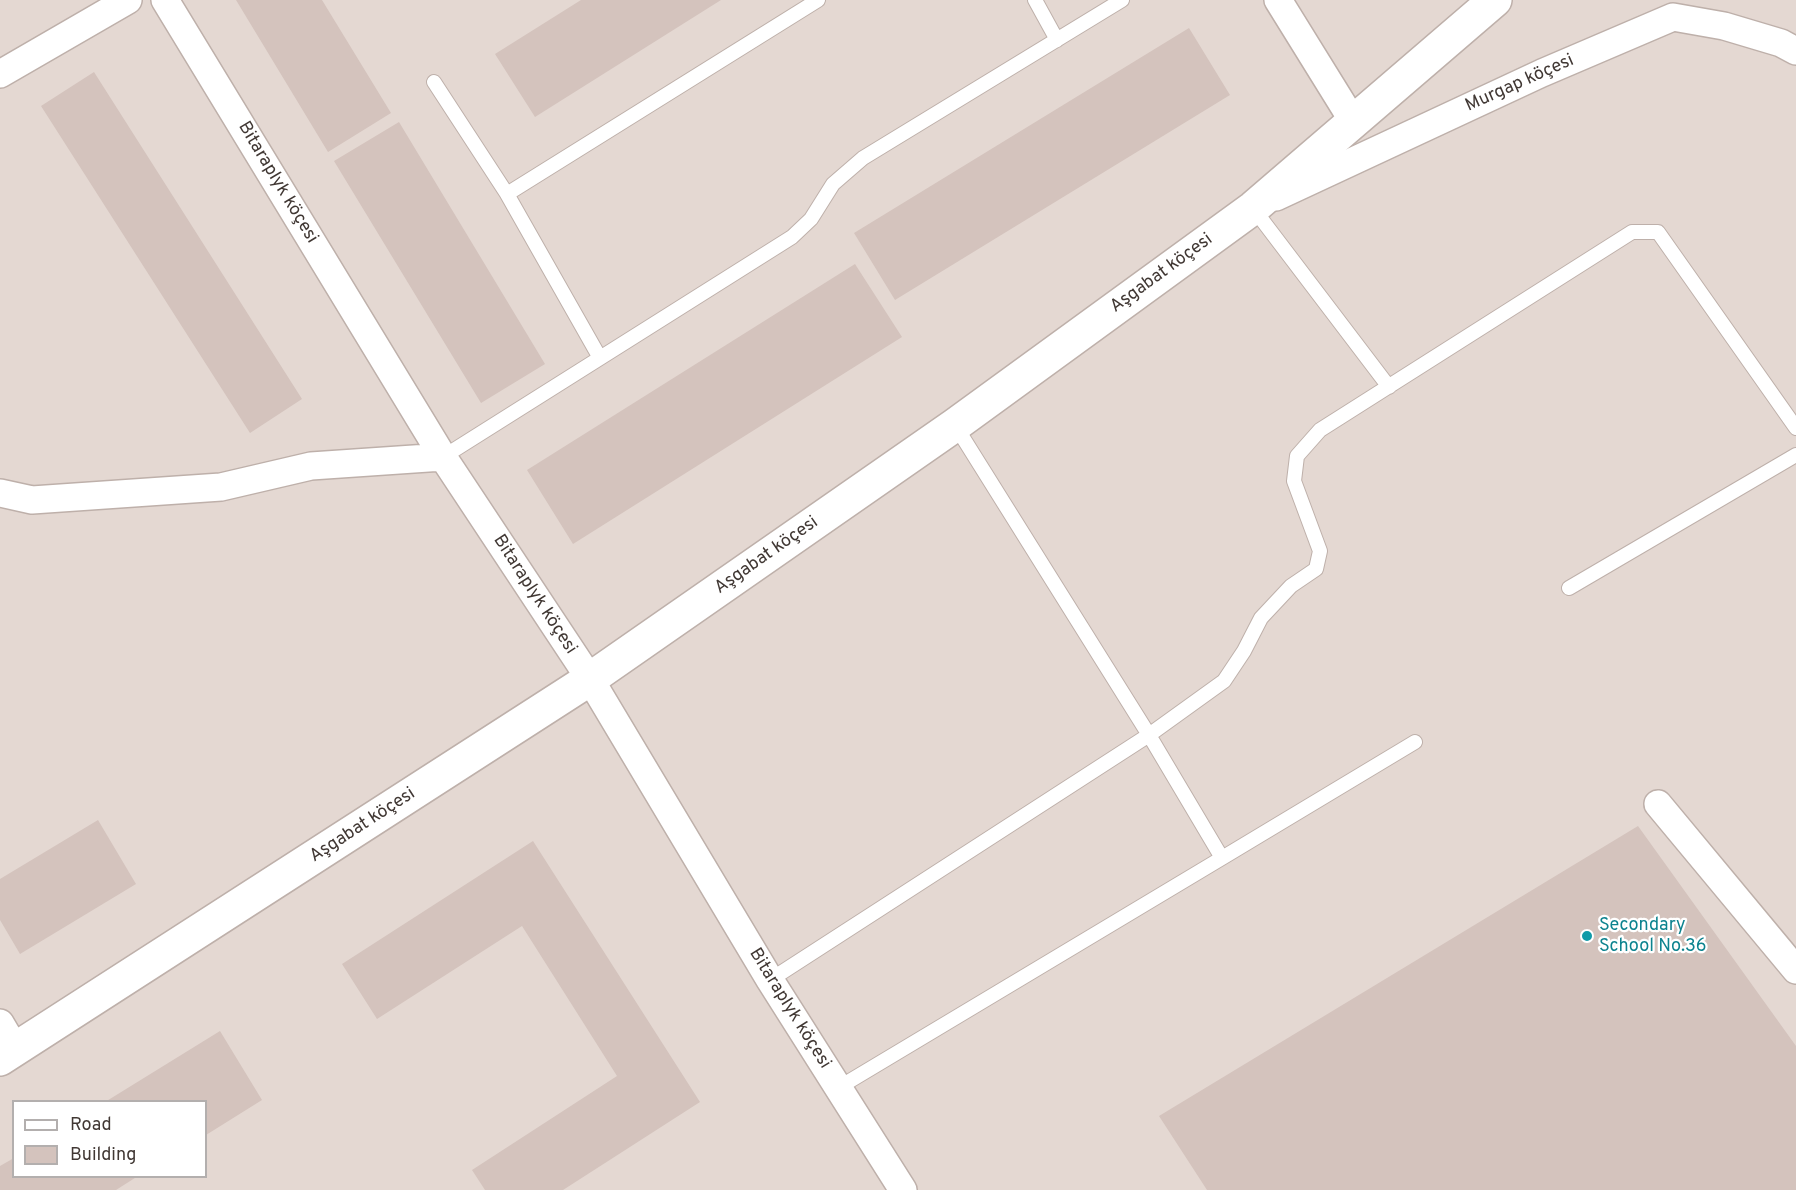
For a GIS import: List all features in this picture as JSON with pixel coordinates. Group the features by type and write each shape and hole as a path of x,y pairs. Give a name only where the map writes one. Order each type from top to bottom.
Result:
{"street":[{"path":"0,74 128,0"},
{"name":"Bitaraplyk köçesi","path":"165,0 443,457 590,679 770,980 903,1190"},
{"path":"1278,0 1353,121"},
{"name":"Aşgabat köçesi","path":"5,1044 590,679 955,425 1253,208 1495,0"},
{"name":"Murgap köçesi","path":"1253,208 1542,73 1673,17 1724,26 1781,43 1796,51"},
{"path":"0,493 32,500 221,487 311,466 443,457"},
{"path":"1658,804 1796,970"}],"lane":[{"path":"507,194 818,0"},
{"path":"1035,0 1057,40"},
{"path":"443,457 792,237 811,219 833,184 863,158 1122,0"},
{"path":"434,82 507,194 600,358"},
{"path":"1253,208 1389,387"},
{"path":"770,980 1149,735 1224,681 1244,651 1261,618 1291,586 1316,569 1320,551 1294,481 1297,456 1320,430 1632,232 1658,232 1796,428"},
{"path":"955,425 1149,735 1222,858"},
{"path":"1569,588 1796,455"},
{"path":"838,1088 1415,742"}],"shaded area":[{"path":"0,0 1796,0 1796,1190 0,1190"}],"building":[{"path":"236,0 322,0 391,113 328,152"},
{"path":"581,0 721,0 535,117 495,54"},
{"path":"1189,28 1230,95 895,300 854,233"},
{"path":"94,72 302,399 250,433 41,106"},
{"path":"399,122 545,364 481,403 334,161"},
{"path":"855,264 902,337 573,544 527,470"},
{"path":"98,820 136,884 20,954 0,920 0,879"},
{"name":"Secondary School No.36","path":"1638,826 1796,1046 1796,1190 1207,1190 1159,1116"},
{"path":"533,841 700,1102 563,1190 485,1190 472,1170 617,1076 522,926 377,1019 342,964"},
{"path":"220,1031 262,1100 207,1134 207,1100 108,1100"},
{"path":"12,1159 12,1178 135,1178 116,1190 0,1190 0,1166"}],"place":[{"name":"Secondary School No.36","path":"1587,936"}]}
